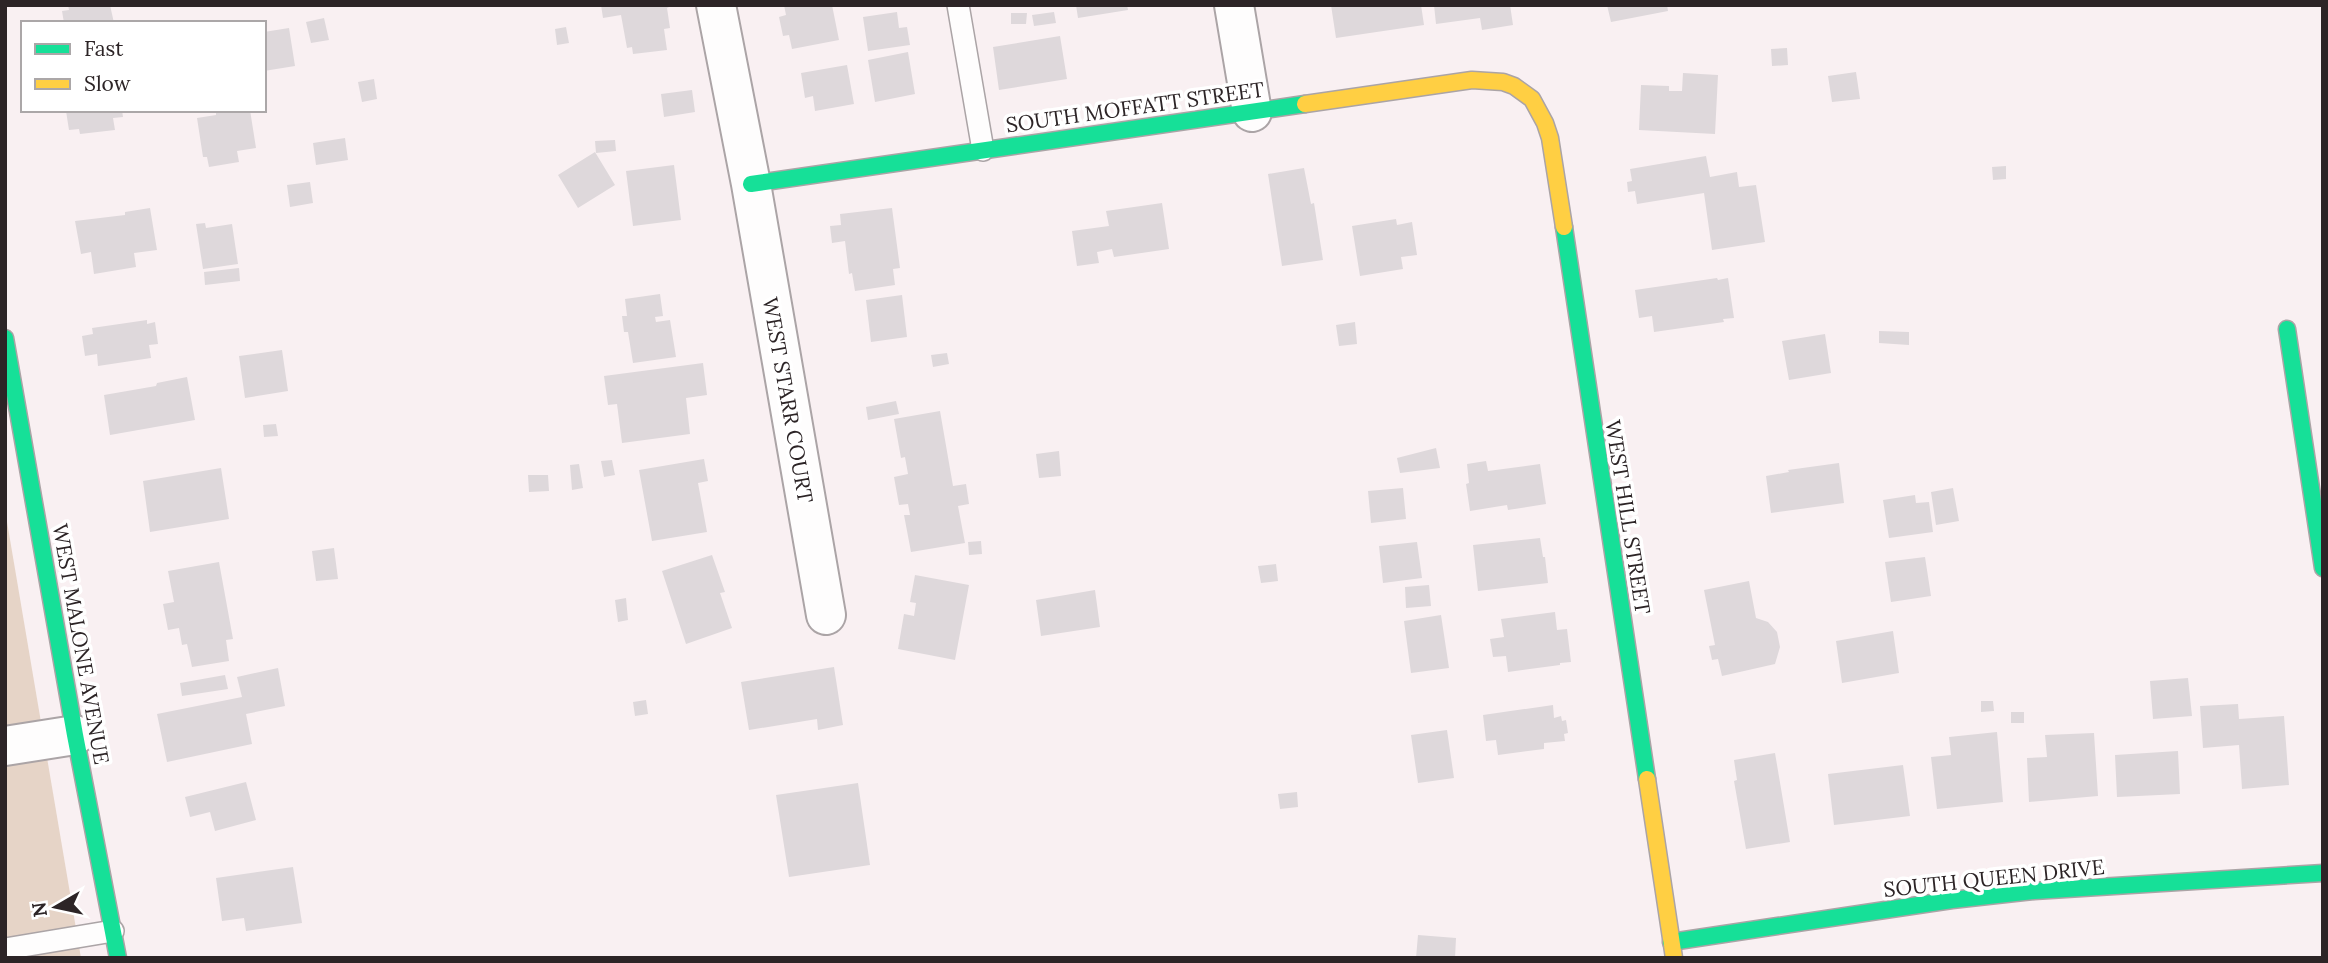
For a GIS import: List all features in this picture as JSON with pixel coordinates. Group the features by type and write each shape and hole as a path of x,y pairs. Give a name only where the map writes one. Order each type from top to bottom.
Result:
{"street":[{"name":"WEST STARR COURT","path":"716,5 751,184 826,615"},
{"path":"1234,5 1252,112"},
{"name":"SOUTH MOFFATT STREET","path":"751,184 1472,80 1507,81 1524,89"},
{"name":"WEST HILL STREET","path":"1524,89 1539,109 1550,138 1673,950"},
{"path":"2287,329 2323,568"},
{"name":"WEST MALONE AVENUE","path":"5,338 75,735 118,958"},
{"path":"5,746 75,735"},
{"name":"SOUTH QUEEN DRIVE","path":"1673,950 1965,898 2034,891 2323,873"}],"lane":[{"path":"958,5 983,150"},
{"path":"5,949 113,931"}],"shaded area":[{"path":"5,510 81,958 5,958"}],"building":[{"path":"68,5 110,5 114,21 64,21 62,11 69,10"},
{"path":"601,5 673,5 667,8 670,28 664,29 667,50 633,54 632,47 627,48 621,15 603,18"},
{"path":"784,5 832,5 839,40 792,49 789,35 783,36 779,17 786,15"},
{"path":"1076,5 1127,5 1128,10 1078,18"},
{"path":"1331,5 1421,5 1424,25 1336,38"},
{"path":"1434,5 1510,5 1513,25 1482,30 1480,18 1436,24"},
{"path":"1607,5 1667,5 1668,11 1611,22"},
{"path":"897,12 899,28 907,27 910,45 868,51 863,17"},
{"path":"1054,12 1056,23 1034,26 1032,15"},
{"path":"1011,13 1027,13 1026,24 1011,24"},
{"path":"324,18 329,40 311,43 306,22"},
{"path":"566,27 569,43 557,45 555,29"},
{"path":"289,28 295,66 266,71 266,32"},
{"path":"1060,36 1067,79 999,90 993,47"},
{"path":"1787,48 1788,65 1772,66 1771,49"},
{"path":"908,52 915,94 875,102 868,60"},
{"path":"847,65 854,104 815,111 813,96 805,98 801,73"},
{"path":"1856,72 1860,99 1832,102 1828,76"},
{"path":"1683,73 1718,75 1715,134 1639,130 1641,85 1669,86 1669,91 1682,91"},
{"path":"374,79 377,99 362,102 358,82"},
{"path":"692,90 695,112 664,117 661,94"},
{"path":"66,112 122,112 123,117 113,118 115,130 80,134 79,129 69,130"},
{"path":"216,112 250,112 256,148 237,151 239,162 209,167 207,157 203,157 197,118 216,115"},
{"path":"345,138 348,160 316,165 313,143"},
{"path":"615,140 616,151 596,153 595,141"},
{"path":"595,152 615,185 578,208 558,175"},
{"path":"1706,156 1710,177 1737,172 1739,187 1756,185 1765,242 1712,250 1704,193 1637,204 1635,191 1628,192 1627,182 1632,181 1630,169"},
{"path":"674,165 681,220 633,226 626,171"},
{"path":"2006,166 2006,179 1993,180 1992,167"},
{"path":"1304,168 1311,204 1314,203 1323,260 1282,266 1268,174"},
{"path":"310,182 313,203 290,207 287,185"},
{"path":"1162,203 1169,249 1114,257 1112,249 1097,252 1099,263 1077,266 1072,231 1109,226 1106,211"},
{"path":"150,208 157,250 134,253 136,267 94,274 91,252 81,254 75,221 125,215 125,212"},
{"path":"892,208 900,268 893,269 895,285 855,291 852,273 849,274 845,241 832,243 830,226 841,225 840,214"},
{"path":"1396,219 1397,225 1412,222 1417,255 1401,257 1403,269 1360,276 1352,226"},
{"path":"205,223 206,228 232,224 238,264 203,269 196,224"},
{"path":"239,268 240,281 205,285 204,272"},
{"path":"1728,278 1734,318 1723,319 1724,322 1654,332 1652,316 1639,318 1635,290"},
{"path":"660,294 663,316 655,317 656,322 670,320 676,357 633,363 628,332 624,332 622,316 627,316 625,299"},
{"path":"902,295 907,337 871,342 866,300"},
{"path":"147,320 147,324 155,322 158,344 149,345 151,358 98,366 97,354 85,356 82,336 93,334 92,328"},
{"path":"1355,322 1357,344 1339,346 1336,325"},
{"path":"1879,331 1909,332 1909,345 1879,343"},
{"path":"1825,334 1831,373 1789,380 1782,341"},
{"path":"282,350 288,391 245,398 239,356"},
{"path":"947,353 949,364 933,367 931,355"},
{"path":"703,363 707,395 686,398 690,434 622,443 617,404 608,405 604,376"},
{"path":"187,377 195,420 110,435 104,395 156,386 157,383"},
{"path":"896,401 899,414 868,420 866,407"},
{"path":"940,411 953,486 966,484 969,504 958,506 965,543 911,552 904,515 910,515 908,504 899,505 894,477 908,474 905,457 901,458 894,419"},
{"path":"276,424 278,436 264,437 263,425"},
{"path":"1436,448 1440,468 1400,473 1397,458"},
{"path":"1059,451 1061,476 1039,478 1036,454"},
{"path":"704,459 708,481 698,483 707,532 652,541 639,470"},
{"path":"612,460 615,475 604,477 601,461"},
{"path":"1486,461 1488,471 1540,464 1546,504 1508,510 1507,505 1470,511 1466,484 1469,483 1467,464"},
{"path":"1839,463 1844,503 1771,513 1766,476"},
{"path":"579,464 583,488 572,490 570,465"},
{"path":"221,468 229,519 150,532 143,481"},
{"path":"528,475 548,475 549,491 529,492"},
{"path":"1403,488 1406,519 1371,523 1368,491"},
{"path":"1953,488 1959,521 1936,525 1931,492"},
{"path":"1915,495 1916,503 1929,502 1933,532 1889,538 1883,500"},
{"path":"1540,538 1548,583 1478,591 1473,545"},
{"path":"981,541 982,554 969,555 968,542"},
{"path":"1417,542 1422,578 1383,583 1379,546"},
{"path":"334,548 338,579 316,581 312,551"},
{"path":"712,555 725,592 720,593 732,628 686,644 662,571"},
{"path":"1925,557 1931,596 1891,602 1885,562"},
{"path":"219,562 233,639 226,640 229,661 192,667 187,644 182,645 179,628 168,630 163,604 174,602 168,571"},
{"path":"1276,564 1278,581 1261,583 1258,566"},
{"path":"915,575 969,585 955,660 898,649 904,614 914,616 916,603 910,602"},
{"path":"1749,581 1756,618 1768,622 1777,632 1780,647 1775,664 1722,676 1718,659 1712,660 1709,646 1715,645 1704,590"},
{"path":"1429,585 1431,606 1406,608 1405,587"},
{"path":"1095,590 1100,627 1041,636 1036,600"},
{"path":"626,598 628,620 618,622 615,600"},
{"path":"1555,612 1557,630 1567,629 1571,662 1508,672 1506,656 1493,657 1490,639 1504,637 1501,619"},
{"path":"1441,615 1449,668 1411,673 1404,621"},
{"path":"1893,631 1899,673 1842,683 1836,641"},
{"path":"834,667 843,725 818,730 817,719 749,730 741,682"},
{"path":"278,668 285,706 246,714 252,744 167,762 157,714 242,697 237,677"},
{"path":"225,675 228,689 182,696 180,683"},
{"path":"2188,678 2192,716 2153,719 2150,681"},
{"path":"646,700 648,714 635,716 633,702"},
{"path":"1981,701 1993,701 1994,711 1981,712"},
{"path":"2238,704 2239,719 2284,716 2289,785 2242,789 2239,745 2203,748 2200,706"},
{"path":"1553,705 1554,718 1561,716 1562,721 1566,720 1568,733 1564,734 1565,741 1544,743 1544,749 1498,755 1496,740 1486,741 1483,715"},
{"path":"2011,712 2024,712 2024,723 2011,723"},
{"path":"1447,730 1454,778 1418,783 1411,735"},
{"path":"1997,732 2003,802 1937,809 1931,757 1951,755 1949,737"},
{"path":"2094,733 2098,796 2029,802 2027,758 2047,757 2045,735"},
{"path":"2178,751 2180,794 2117,797 2115,755"},
{"path":"1775,753 1790,842 1746,849 1734,781 1737,780 1734,760"},
{"path":"1903,765 1910,816 1834,825 1828,774"},
{"path":"246,782 256,820 215,831 210,812 190,817 185,797"},
{"path":"858,783 870,865 789,877 776,795"},
{"path":"1297,792 1298,807 1280,809 1278,794"},
{"path":"293,867 302,923 246,931 244,918 222,921 216,878"},
{"path":"1418,935 1456,938 1455,958 1416,958"}],"traffic: fast":[{"path":"751,184 1305,104"},
{"path":"1564,227 1647,779"},
{"path":"2287,329 2323,568"},
{"path":"5,338 75,735 118,958"},
{"path":"1671,942 1952,900 2034,891 2323,873"}],"traffic: slow":[{"path":"1305,104 1472,80 1503,82 1514,86 1532,99 1545,123 1550,138 1564,227"},
{"path":"1647,779 1674,958"}]}
